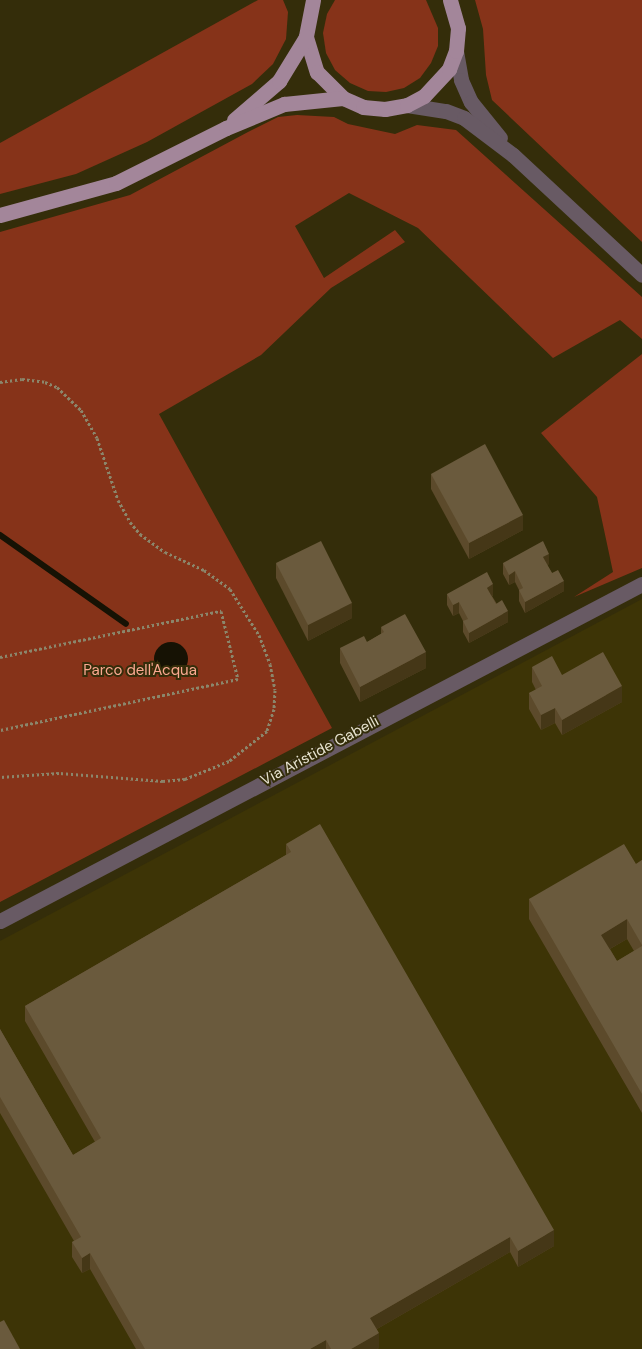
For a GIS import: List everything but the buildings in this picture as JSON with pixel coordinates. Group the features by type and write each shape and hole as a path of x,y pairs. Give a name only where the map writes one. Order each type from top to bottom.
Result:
{"main road":[{"path":"0,216 116,183 226,128 284,104 344,98 370,107 407,105 438,84 449,69 456,51 458,28 450,0"},
{"path":"308,5 306,37 317,72 344,98"},
{"path":"226,128 279,81 306,37"}],"street":[{"path":"456,51 460,80 471,102 513,155"},
{"path":"407,105 446,111 464,118 513,155 642,275"},
{"name":"Via Aristide Gabelli","path":"0,921 642,584"}],"path":[{"path":"0,382 22,379 45,382 57,387 76,404 97,438 118,500 130,522 140,534 166,552 204,570 230,589 258,635 270,664 275,690 274,709 268,731 229,760 185,779 163,781 58,773 0,777"},
{"path":"0,657 220,610 238,679 0,730"}],"shaded area":[{"path":"642,599 642,1349 0,1349 0,941"},
{"path":"171,642 178,643 183,647 187,652 187,666 183,671 178,675 171,676 164,675 159,671 155,666 154,659 155,652 159,647 164,643"}],"green space":[{"path":"258,0 283,0 288,12 286,39 273,64 252,84 147,142 76,174 0,194 0,143"},
{"path":"335,0 426,0 438,28 438,46 431,63 420,78 404,88 386,92 368,91 350,83 335,70 326,53 323,33 327,14"},
{"path":"475,0 642,0 642,242 492,100 486,75 483,29"},
{"name":"Parco dell'Acqua","path":"297,115 334,117 348,124 395,134 417,125 456,130 642,297 642,339 620,320 553,358 418,228 349,193 295,226 324,278 395,230 405,242 331,288 261,355 159,414 332,728 0,902 0,232 130,195 278,117"},
{"path":"642,354 642,568 574,597 613,572 597,497 541,433"}],"waterway":[{"path":"0,535 126,624"}]}
